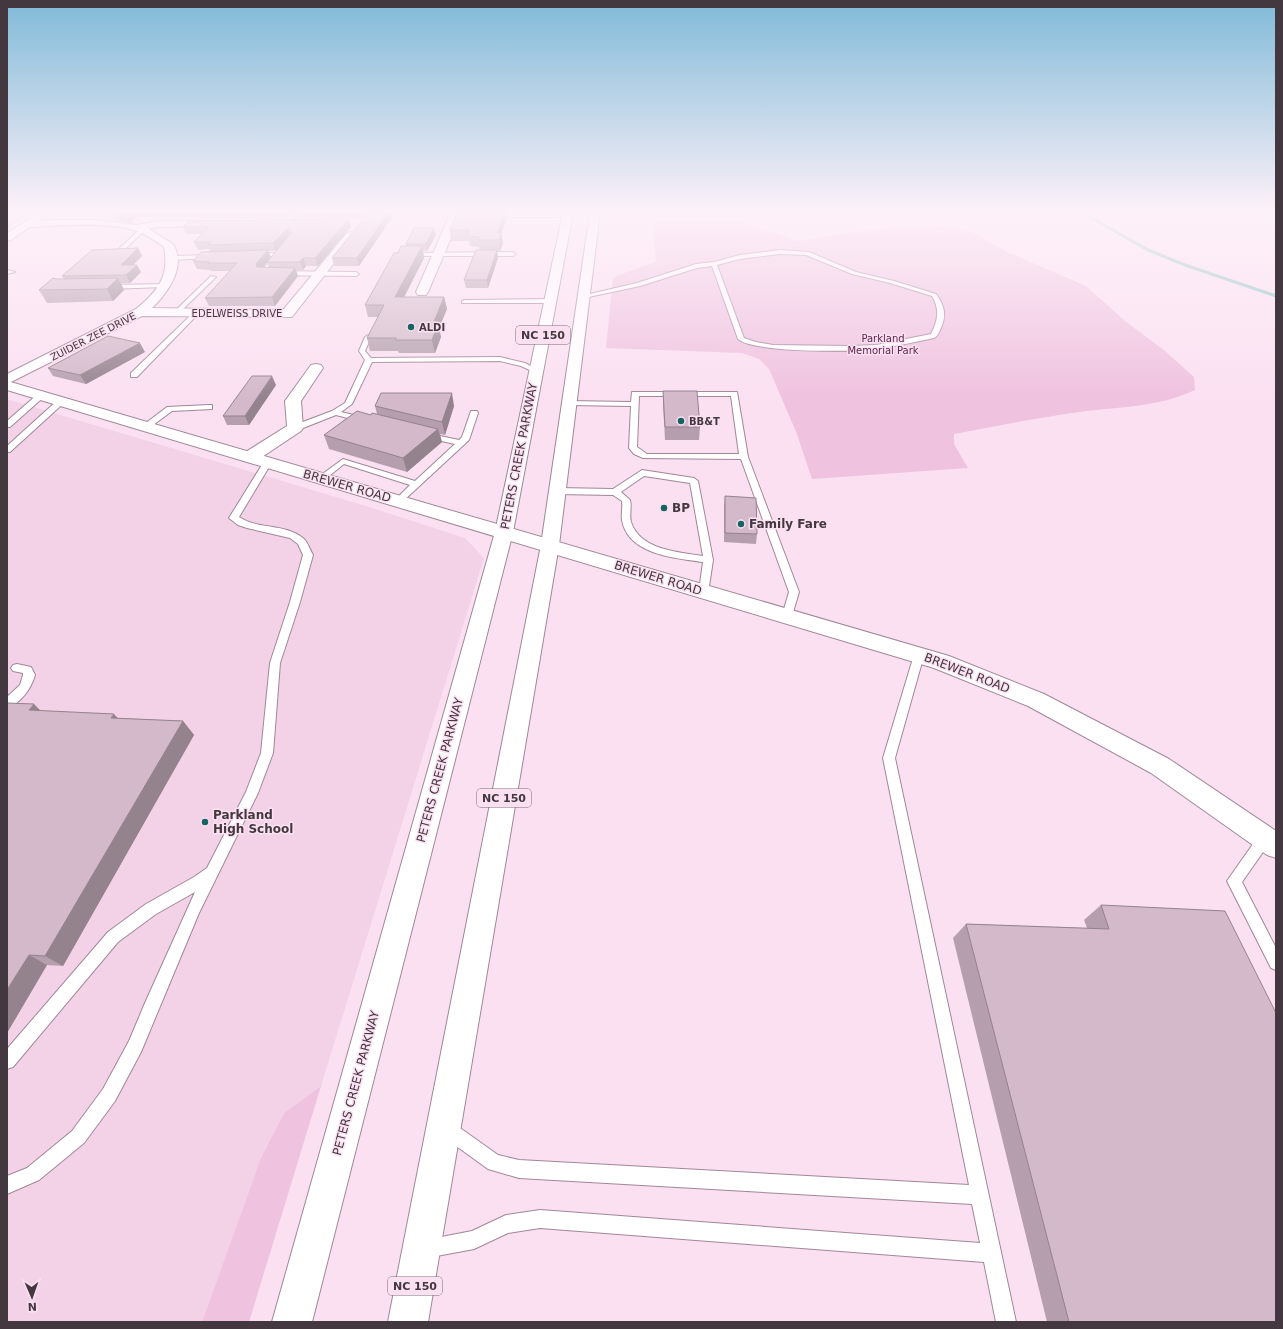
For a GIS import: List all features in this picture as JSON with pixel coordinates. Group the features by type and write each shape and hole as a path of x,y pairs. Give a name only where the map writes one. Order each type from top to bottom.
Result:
{"street":[{"name":"ZUIDER ZEE DRIVE","path":"7,380 140,312 154,301 168,280 169,275"},
{"name":"EDELWEISS DRIVE","path":"140,312 287,314 319,275"},
{"path":"422,292 430,275"},
{"name":"PETERS CREEK PARKWAY","path":"408,1322 445,1128 550,545 570,401 567,275"},
{"name":"PETERS CREEK PARKWAY","path":"292,1322 504,532 536,371 567,300 575,275"},
{"path":"250,457 295,428 293,401 316,368"},
{"name":"BREWER ROAD","path":"7,384 941,662 1036,700 1160,766 1271,842"}],"lane":[{"path":"464,302 567,300 638,285 668,275"},
{"path":"718,275 741,339 755,344 773,347 876,347 934,336 942,318 941,306 934,295 892,282 863,275"},
{"path":"176,313 213,277"},
{"path":"102,287 164,285"},
{"path":"134,375 196,313"},
{"path":"368,338 362,350 369,360"},
{"path":"369,360 500,360 523,364 536,371"},
{"path":"295,428 335,413 348,404 369,360"},
{"path":"666,394 635,394 633,448 637,452 646,456 744,457"},
{"path":"683,394 734,394 744,457 794,592 787,616"},
{"path":"7,425 42,395"},
{"path":"7,450 62,401"},
{"path":"570,401 635,404"},
{"path":"146,426 167,410 173,408 209,407"},
{"path":"335,413 372,422"},
{"path":"398,501 466,438 474,413"},
{"path":"417,432 461,443"},
{"path":"615,492 642,472 646,456"},
{"path":"7,1185 33,1174 78,1137 109,1095 135,1046 178,944 252,793 267,753 275,663 295,602 308,555 301,542 285,534 247,526 234,518 268,462"},
{"path":"321,478 343,462 417,484"},
{"path":"642,472 694,481 708,560 704,591"},
{"path":"557,491 615,492 626,500 627,520 632,531 647,546 656,550 708,560"},
{"path":"918,655 889,758 1006,1322"},
{"path":"7,702 19,694 27,684 29,675 27,670 17,668"},
{"path":"1271,842 1234,881 1276,963"},
{"path":"7,1061 113,937 151,909 199,882 212,872"},
{"path":"445,1128 494,1163 519,1169 980,1196"},
{"path":"422,1250 474,1240 506,1224 540,1219 991,1253"}],"shaded area":[{"name":"Parkland High School","path":"7,399 366,506 465,538 484,558 321,1086 284,1113 261,1159 202,1322 7,1322"}],"green space":[{"name":"Parkland Memorial Park","path":"619,275 1060,275 1086,286 1125,321 1165,351 1194,377 1195,390 1167,400 1138,406 1063,414 954,434 954,444 968,468 812,479 797,434 769,369 759,359 742,353 606,348 613,277"},
{"path":"321,1086 249,1322 202,1322 261,1158 284,1113"}],"building":[{"path":"63,275 125,275 62,276"},
{"path":"226,275 289,275 272,297 205,298"},
{"path":"382,275 407,275 395,297 444,297 433,324 438,324 432,340 367,338 384,305 365,305"},
{"path":"466,275 489,275 487,280 464,280"},
{"path":"53,278 118,278 107,289 39,290"},
{"path":"108,336 140,343 80,375 48,368"},
{"path":"252,376 272,376 245,416 223,416"},
{"path":"663,391 697,391 700,427 665,427"},
{"path":"381,393 452,393 442,422 375,406"},
{"path":"357,411 371,415 372,413 438,429 403,458 324,435"},
{"path":"725,496 756,498 757,534 725,533"},
{"path":"7,703 34,704 29,710 114,714 111,718 183,721 45,956 29,955 7,990"},
{"path":"1101,905 1225,911 1276,1013 1276,1322 1069,1322 966,924 1109,929"}],"waterway":[{"path":"1214,275 1276,296"}],"place":[{"name":"ALDI","path":"411,327"},
{"name":"BB&T","path":"681,421"},
{"name":"BP","path":"664,508"},
{"name":"Family Fare","path":"741,524"},
{"name":"Parkland High School","path":"205,822"}]}
